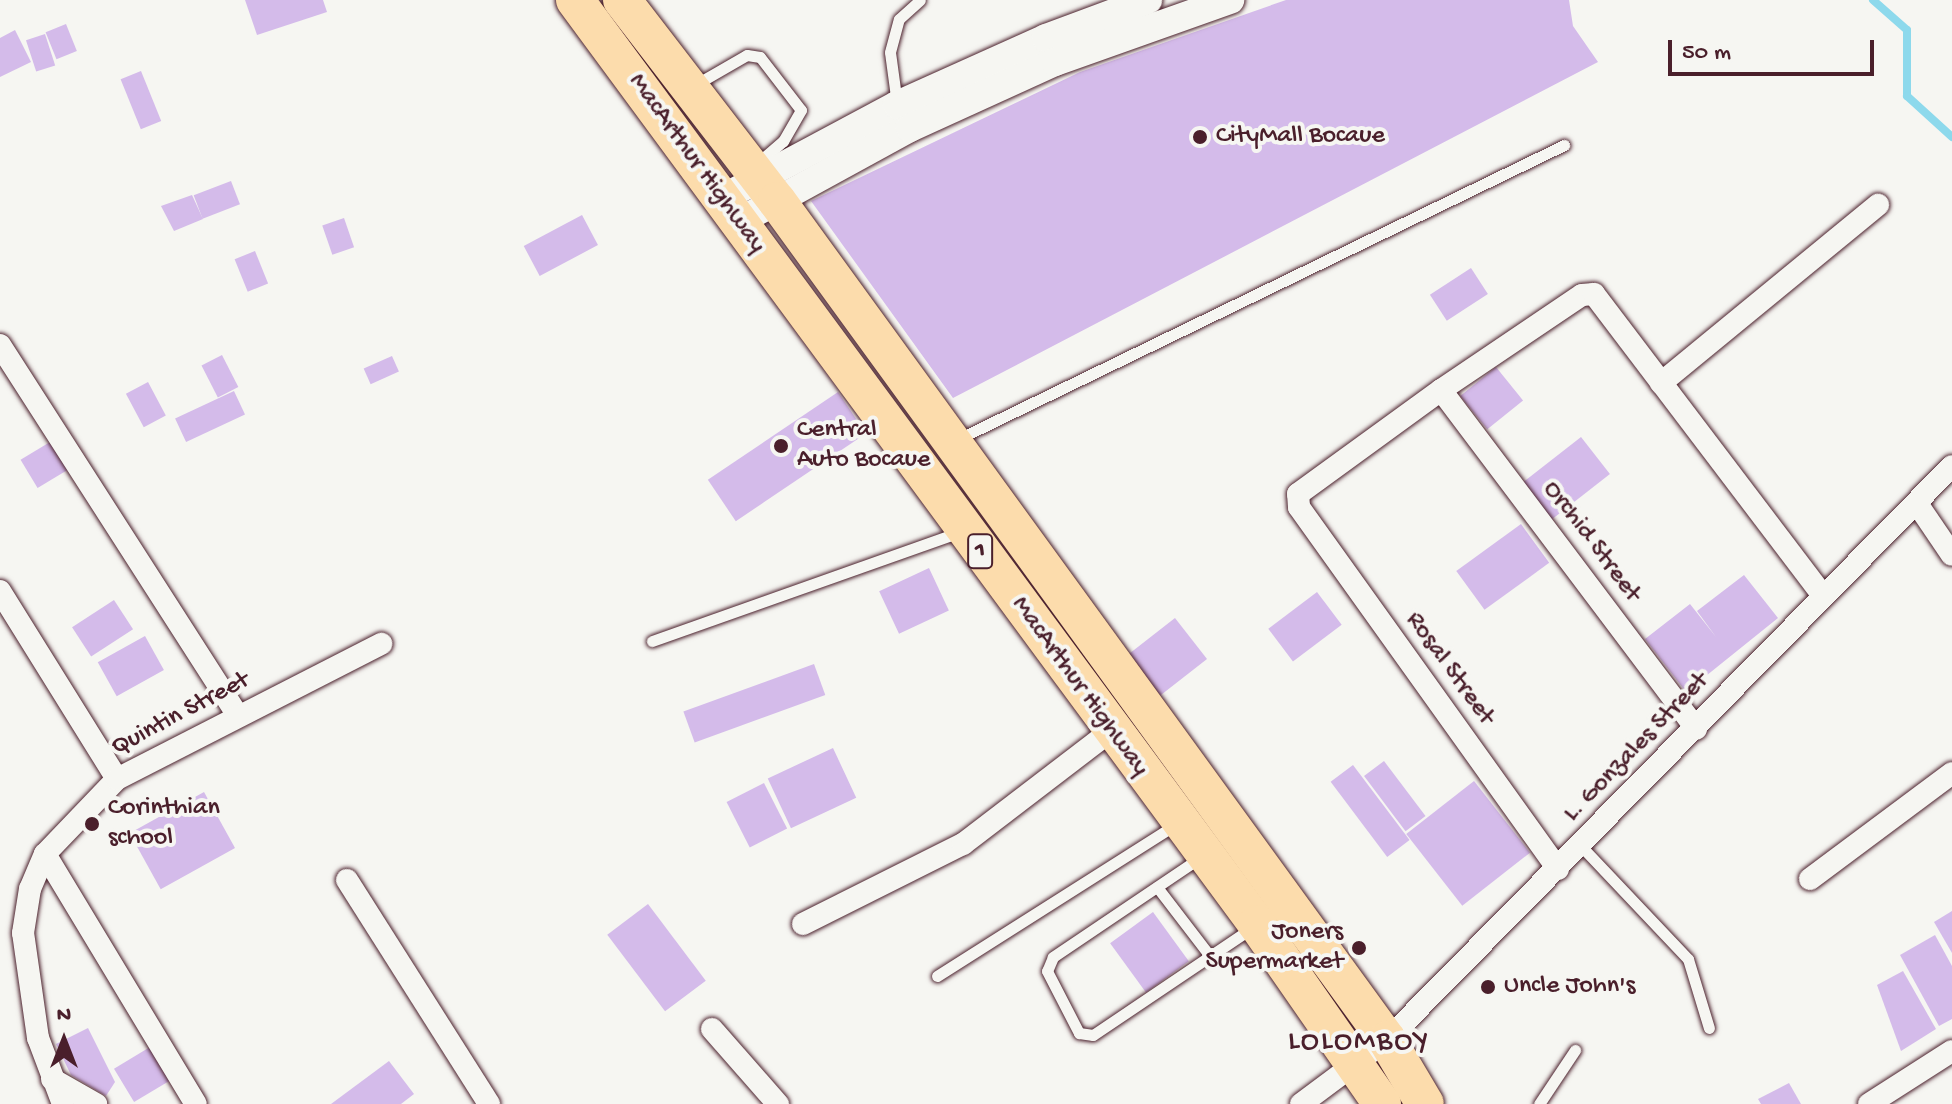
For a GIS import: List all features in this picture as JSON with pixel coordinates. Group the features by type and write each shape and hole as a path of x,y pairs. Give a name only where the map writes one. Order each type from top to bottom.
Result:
{"highway":[{"name":"MacArthur Highway","path":"575,0 1202,856 1257,924 1357,1062 1382,1104"},
{"name":"MacArthur Highway","path":"622,0 762,183 1387,1040 1425,1104"}],"street":[{"path":"729,211 762,183 897,105 1046,38 1148,0"},
{"path":"762,183 910,128 1055,62 1230,0"},
{"path":"1661,383 1878,205"},
{"path":"1441,390 1588,293 1598,298 1822,594"},
{"path":"0,345 238,716"},
{"name":"Rosal Street","path":"1441,390 1303,489 1297,501 1558,869"},
{"name":"Orchid Street","path":"1441,390 1696,729"},
{"name":"L. Gonzales Street","path":"1301,1104 1387,1040 1696,729 1822,594 1918,505 1952,466"},
{"path":"1918,505 1952,555"},
{"path":"4,605 117,779"},
{"name":"Quintin Street","path":"63,1104 51,1078 35,1025 23,933 30,889 45,854 117,779 381,644"},
{"path":"803,924 963,844 1111,731"},
{"path":"1810,879 1952,773"},
{"path":"45,854 196,1104"},
{"path":"347,880 489,1104"},
{"path":"712,1029 778,1104"},
{"path":"1869,1104 1952,1051"},
{"path":"51,1078 96,1104"}],"lane":[{"path":"897,105 890,52 899,19 920,0"},
{"path":"689,88 747,55 760,57 801,110 762,183"},
{"path":"951,441 1564,145"},
{"path":"652,641 965,531"},
{"path":"937,976 1179,822"},
{"path":"1581,846 1688,959 1709,1028"},
{"path":"1202,856 1053,957 1047,971 1079,1033 1093,1035 1257,924"},
{"path":"1157,887 1210,956"},
{"path":"1539,1104 1575,1050"}],"building":[{"path":"245,0 323,0 327,12 257,35"},
{"name":"CityMall Bocaue","path":"1286,0 1569,0 1573,26 1598,62 953,398 811,201 1080,72"},
{"path":"66,24 77,51 56,59 46,32"},
{"path":"15,30 31,62 0,77 0,38"},
{"path":"45,34 55,65 36,72 26,40"},
{"path":"141,71 161,121 141,129 121,79"},
{"path":"231,181 240,204 203,219 194,195"},
{"path":"192,195 203,219 174,231 161,206"},
{"path":"582,215 598,245 540,276 524,246"},
{"path":"344,218 354,247 332,255 322,225"},
{"path":"255,251 268,283 248,292 235,259"},
{"path":"1471,268 1488,294 1447,321 1430,295"},
{"path":"222,355 238,387 218,398 202,365"},
{"path":"392,356 399,372 371,384 364,369"},
{"path":"1496,367 1523,400 1487,429 1460,396"},
{"path":"148,382 166,416 144,427 126,394"},
{"path":"234,391 245,415 186,442 175,418"},
{"name":"Central Auto Bocaue","path":"838,392 866,433 736,521 708,480"},
{"path":"60,436 77,464 38,488 21,460"},
{"path":"1581,437 1610,474 1550,521 1521,484"},
{"path":"1521,524 1549,563 1484,610 1456,571"},
{"path":"929,568 949,611 899,634 879,591"},
{"path":"1744,575 1778,618 1686,692 1645,639 1690,604 1716,637 1697,611"},
{"path":"1317,592 1342,625 1293,661 1268,629"},
{"path":"114,600 133,629 91,657 72,627"},
{"path":"1175,618 1207,659 1157,698 1125,657"},
{"path":"145,636 164,670 117,696 98,662"},
{"path":"814,664 825,695 695,743 683,712"},
{"path":"833,748 856,798 791,828 768,778"},
{"path":"1384,761 1426,816 1406,831 1364,776"},
{"path":"1353,765 1410,840 1387,857 1331,782"},
{"path":"1474,781 1530,853 1462,906 1406,834"},
{"path":"764,783 787,828 750,848 727,802"},
{"path":"204,792 235,848 161,889 130,833"},
{"path":"648,904 706,981 665,1011 607,935"},
{"path":"1952,911 1952,953 1934,922"},
{"path":"1153,912 1189,961 1146,993 1110,943"},
{"path":"1935,935 1952,966 1952,1019 1939,1026 1900,955"},
{"path":"1903,971 1936,1029 1901,1051 1877,985"},
{"path":"88,1028 115,1082 106,1096 71,1075 56,1044"},
{"path":"150,1047 170,1080 134,1102 114,1069"},
{"path":"389,1061 414,1094 401,1104 331,1104"},
{"path":"1789,1083 1801,1104 1761,1104 1758,1099"}],"waterway":[{"path":"1873,0 1907,30 1907,96 1952,137"}],"place":[{"name":"CityMall Bocaue","path":"1200,137"},
{"name":"Central Auto Bocaue","path":"781,446"},
{"name":"Corinthian school","path":"92,824"},
{"name":"Joners Supermarket","path":"1359,948"},
{"name":"Uncle John's","path":"1488,987"}],"district":[{"name":"LOLOMBOY","path":"1359,1043"}]}
